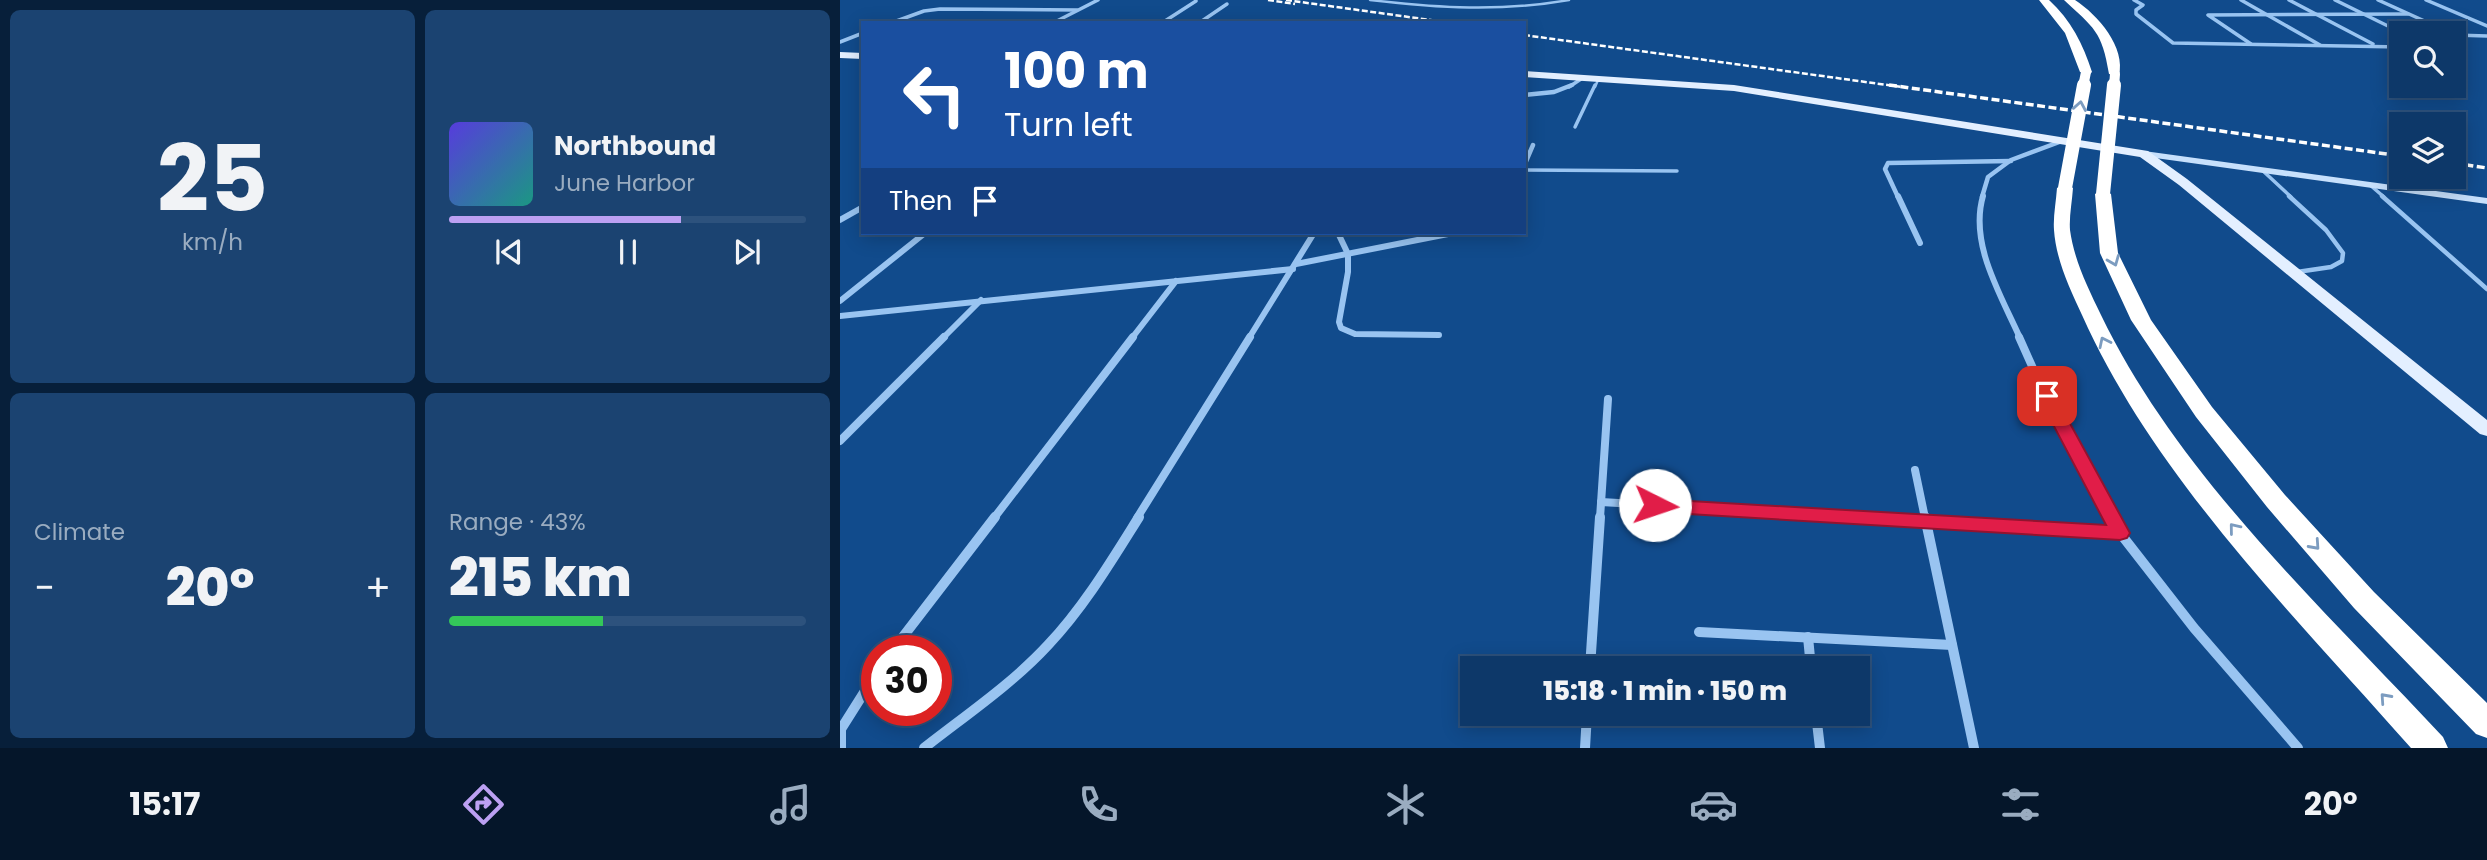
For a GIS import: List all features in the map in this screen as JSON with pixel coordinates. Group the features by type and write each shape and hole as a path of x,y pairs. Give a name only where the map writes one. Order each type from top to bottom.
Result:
{"highway":[{"path":"2043,0 2060,14 2071,30 2086,72 2065,188 2062,230 2073,276 2107,349 2162,439 2257,555 2432,748"},
{"path":"2069,0 2088,12 2099,25 2110,49 2115,74 2103,194 2109,253 2141,320 2204,412 2276,501 2364,600 2487,724"}],"main road":[{"path":"840,55 861,57"},
{"path":"1526,74 1734,88 2144,154 2487,201"},
{"path":"2144,154 2183,182 2487,430"}],"street":[{"path":"1057,21 1098,0"},
{"path":"2134,0 2143,5 2136,10 2136,14 2168,41 2389,46"},
{"path":"2241,0 2320,45"},
{"path":"2289,0 2377,46"},
{"path":"2335,0 2389,26"},
{"path":"2378,0 2425,21"},
{"path":"2426,0 2487,26"},
{"path":"1166,21 1196,1"},
{"path":"1202,21 1227,4"},
{"path":"896,21 924,11 940,9 1077,10"},
{"path":"2252,44 2208,15 2408,13"},
{"path":"840,42 861,34"},
{"path":"2466,35 2487,36"},
{"path":"1526,96 1562,90 1581,79"},
{"path":"2062,141 2011,160 1988,177 1978,212 1981,243 2036,375 2120,533 2194,628 2298,748"},
{"path":"1526,163 1533,145"},
{"path":"1920,243 1885,169 1888,163 2011,160"},
{"path":"840,220 861,208"},
{"path":"840,301 922,235"},
{"path":"924,748 994,694 1049,644 1105,571 1313,235"},
{"path":"1339,235 1348,254 1348,272 1339,322 1346,332 1439,335"},
{"path":"840,316 1294,267 1443,235"},
{"path":"904,635 1176,281"},
{"path":"840,441 981,300"},
{"path":"1591,656 1608,400"},
{"path":"1915,470 1974,748"},
{"path":"1601,502 2120,533"},
{"path":"1699,632 1952,645"},
{"path":"1808,637 1810,656"},
{"path":"841,748 841,729 861,698"},
{"path":"1585,748 1586,726"},
{"path":"1817,726 1820,748"}],"lane":[{"path":"1370,0 1448,9 1553,4 1569,0"},
{"path":"1575,127 1598,80"},
{"path":"1526,168 1677,171"},
{"path":"2262,169 2326,230 2343,253 2342,261 2331,267 2294,272"},
{"path":"2370,185 2487,289"}],"railway":[{"path":"1268,0 1295,4"},
{"path":"1286,0 1438,21"},
{"path":"1526,35 1902,87"},
{"path":"1889,85 2389,154"},
{"path":"2466,165 2487,168"}],"route":[{"path":"1655,505 2120,533 2047,396"}]}
